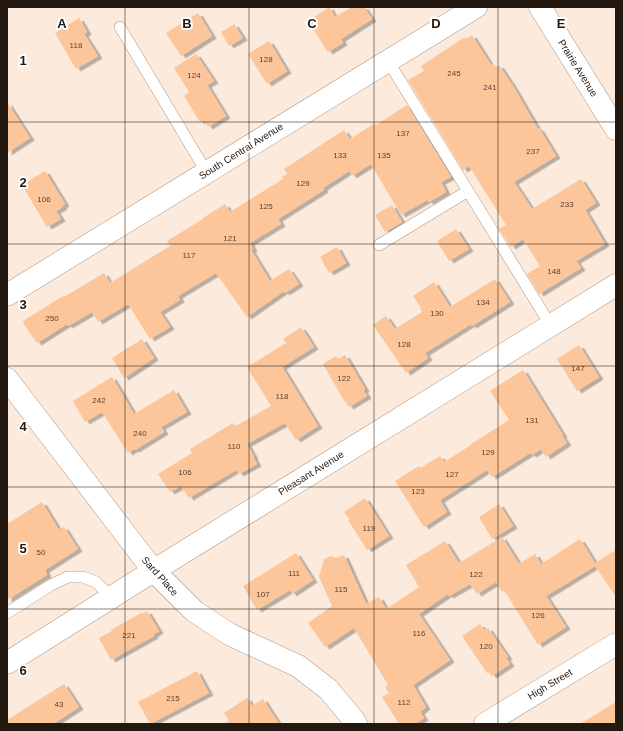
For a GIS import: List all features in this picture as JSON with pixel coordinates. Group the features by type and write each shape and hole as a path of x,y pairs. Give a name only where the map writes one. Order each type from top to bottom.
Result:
{"street":[{"name":"South Central Avenue","path":"7,295 476,7"},
{"name":"Prairie Avenue","path":"540,7 616,129"},
{"name":"Pleasant Avenue","path":"7,663 153,570 616,285"},
{"name":"Sard Place","path":"7,379 153,570 194,611 228,634 298,666 328,689 356,724"},
{"name":"High Street","path":"485,724 616,644"}],"lane":[{"path":"120,27 207,173"},
{"path":"388,61 551,326"},
{"path":"379,245 468,191"},
{"path":"7,613 50,584 68,577 83,577 96,582 111,597"}],"building":[{"path":"329,7 335,17 352,7 364,7 372,19 341,39 343,43 328,52 308,21"},
{"path":"198,13 212,36 181,56 166,33"},
{"path":"79,18 87,32 84,34 98,56 76,69 55,33"},
{"path":"234,24 243,38 229,46 221,32"},
{"path":"472,35 491,65 493,64 495,68 499,65 556,156 514,182 532,209 581,179 596,203 585,210 605,244 576,261 581,268 539,294 527,274 540,266 523,239 511,247 499,229 506,225 469,166 463,170 408,80 424,71 421,66 465,37 466,39"},
{"path":"269,41 287,71 267,84 248,54"},
{"path":"196,54 214,81 207,85 226,116 208,127 204,120 200,122 184,96 189,92 174,68"},
{"path":"7,102 30,138 7,153"},
{"path":"407,105 451,177 441,182 446,192 429,202 427,200 401,215 371,164 352,176 349,171 323,188 324,190 278,219 281,224 250,243 253,249 251,250 270,281 289,269 299,284 285,293 284,291 247,317 216,273 178,296 180,300 160,312 170,327 150,339 128,304 98,322 92,312 68,326 67,324 37,343 23,323 23,321 63,296 64,297 104,273 110,283 170,246 167,241 225,204 230,212 283,179 282,177 287,174 284,169 344,130 350,139 375,123 376,125"},
{"path":"45,171 65,204 56,211 61,219 47,227 22,185"},
{"path":"392,205 402,222 385,232 375,215"},
{"path":"456,229 469,249 449,261 437,241"},
{"path":"337,247 346,263 329,273 320,257"},
{"path":"495,279 510,302 472,326 471,324 425,353 428,358 406,373 373,325 386,316 395,329 422,312 413,296 434,282 450,307"},
{"path":"301,327 314,347 282,367 318,426 296,440 285,423 247,444 257,464 239,474 236,470 189,498 181,486 170,492 158,474 192,453 190,449 233,423 236,426 271,406 247,367 286,343 283,339"},
{"path":"142,339 154,358 124,378 112,358"},
{"path":"579,345 599,377 577,391 557,359"},
{"path":"345,355 365,389 363,390 367,396 349,407 323,364 336,356 338,359"},
{"path":"523,370 567,443 546,457 541,449 532,455 530,453 492,477 487,470 440,500 447,512 424,527 395,481 419,466 420,468 440,456 444,462 509,420 490,391"},
{"path":"112,377 134,414 174,390 187,412 161,427 164,432 128,453 102,412 85,422 73,401"},
{"path":"365,498 389,536 367,550 344,512"},
{"path":"42,502 59,530 64,527 78,549 45,570 47,575 7,600 7,524"},
{"path":"499,504 513,526 492,539 479,517"},
{"path":"502,537 519,564 535,554 541,564 580,539 595,563 616,550 616,597 595,566 546,596 566,627 538,645 504,590 502,592 496,582 477,594 470,584 449,596 448,594 419,614 450,660 413,685 426,707 420,712 424,718 415,724 399,724 382,697 389,693 385,687 388,685 354,628 325,647 308,623 332,606 319,577 324,559 331,556 336,558 344,555 366,604 379,597 386,609 419,587 406,565 445,541 459,563"},
{"path":"296,553 313,580 292,594 290,590 257,610 243,586"},
{"path":"147,611 159,631 153,635 154,636 111,660 99,638"},
{"path":"480,624 484,630 488,628 508,657 506,658 510,664 492,676 489,672 487,673 462,636"},
{"path":"197,671 209,693 150,724 138,702"},
{"path":"64,684 79,707 53,724 7,724 7,720"},
{"path":"247,698 252,706 263,699 279,724 224,724 229,721 224,713"},
{"path":"616,702 616,724 580,724"}]}
